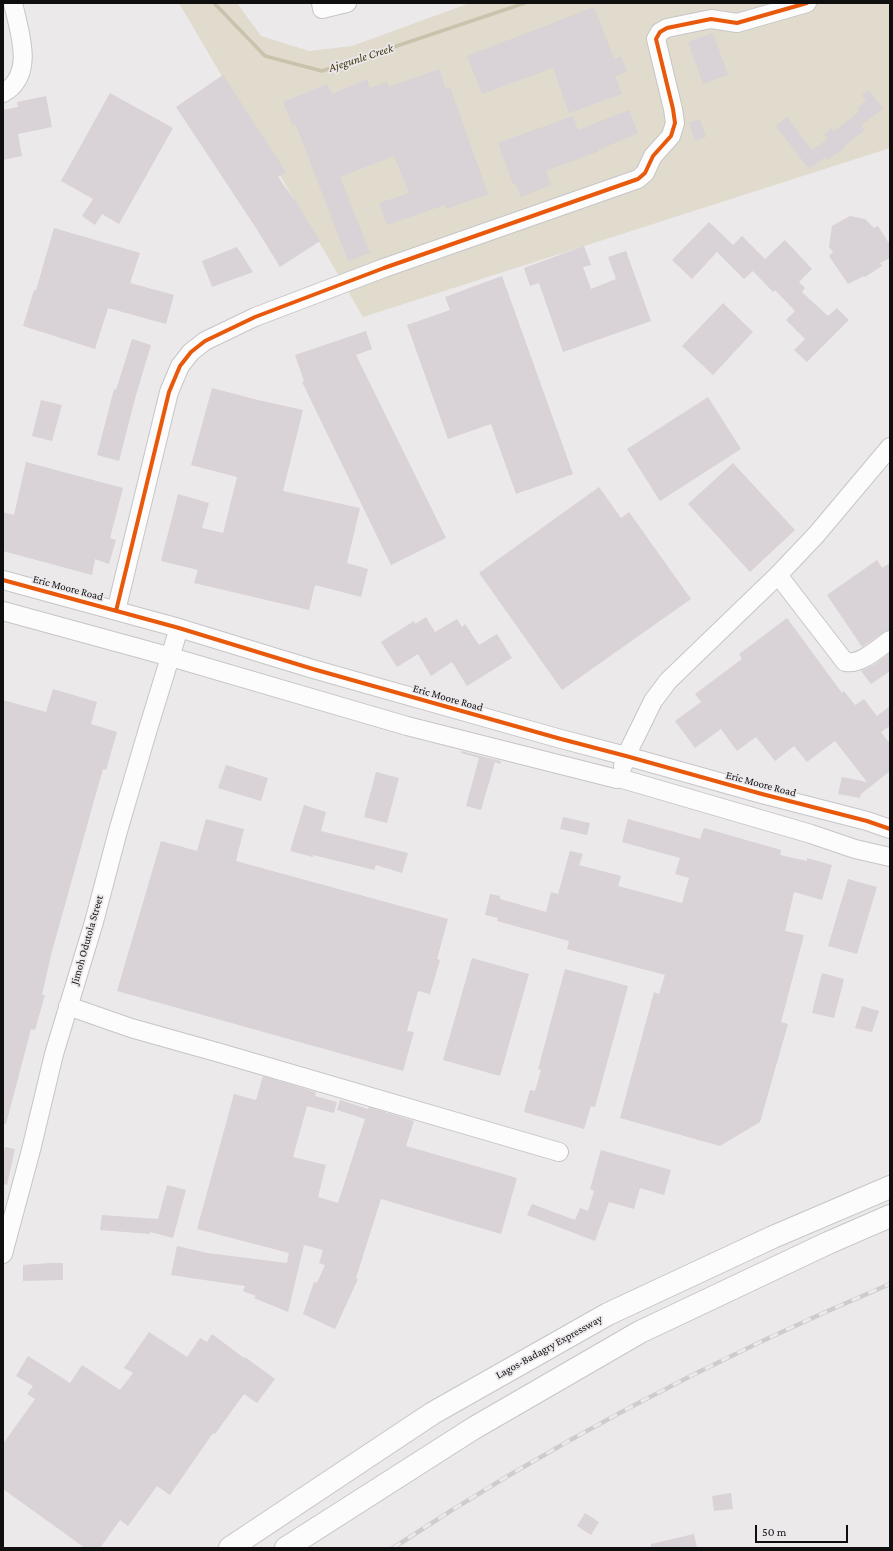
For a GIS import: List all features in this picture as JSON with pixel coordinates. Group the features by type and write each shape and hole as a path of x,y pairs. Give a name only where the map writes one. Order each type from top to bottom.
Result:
{"highway":[{"name":"Lagos-Badagry Expressway","path":"230,1548 433,1413 608,1314 773,1237 890,1187"},
{"path":"286,1548 474,1428 640,1332 828,1243 890,1216"}],"street":[{"path":"3,93 8,90 18,79 23,66 23,52 13,3"},
{"path":"321,3 322,10 347,3"},
{"path":"116,611 169,392 180,366 191,352 205,341 255,317 384,268 638,179 645,172 653,156 671,136 675,123 656,39 660,32 666,28 712,19 737,23 808,3"},
{"path":"619,778 626,756 653,701 668,681 778,575 816,535 890,447"},
{"path":"778,575 845,662 852,664 858,662 890,640"},
{"name":"Eric Moore Road","path":"3,580 179,628 313,669 561,739 867,821 890,829"},
{"path":"3,611 171,657 406,726 538,760 617,779 619,778 810,834 855,849 890,858"},
{"name":"Jimoh Odutola Street","path":"3,1254 31,1150 54,1054 94,922 118,831 179,628"},
{"path":"68,1006 131,1028 559,1152"}],"shaded area":[{"path":"179,3 237,3 261,36 309,51 352,46 470,3 890,3 890,148 363,317"}],"building":[{"path":"594,7 614,59 621,56 627,72 615,76 622,94 569,113 553,68 482,94 467,56"},
{"path":"713,33 728,75 703,84 688,42"},
{"path":"439,69 446,89 450,87 488,194 446,209 445,205 387,225 379,203 409,193 394,156 340,177 370,253 348,261 296,125 293,126 283,102 327,84 332,94 367,79 370,88 387,82 389,87"},
{"path":"223,75 286,172 278,177 296,202 320,241 280,267 176,107"},
{"path":"869,90 883,109 861,125 865,130 844,146 845,148 827,160 825,157 809,169 776,126 787,117 812,150 828,139 824,134 832,128 834,131 859,112 857,108 866,101 862,95"},
{"path":"110,93 173,128 119,224 102,214 95,225 82,216 93,199 61,181"},
{"path":"46,96 52,127 18,134 22,156 3,160 3,110 18,107 17,102"},
{"path":"629,110 638,133 598,150 599,151 546,171 551,185 521,197 515,183 513,184 498,143 573,116 578,130"},
{"path":"700,119 706,137 695,141 689,123"},
{"path":"850,216 865,219 874,228 878,226 890,245 890,258 880,263 882,266 865,277 864,276 848,284 829,256 833,252 829,247 832,226"},
{"path":"709,222 733,245 742,236 765,259 785,240 812,269 799,282 805,288 802,292 828,316 837,308 849,320 807,362 794,350 805,339 786,320 795,311 775,290 773,292 753,271 744,279 717,252 692,279 672,260"},
{"path":"54,228 140,253 130,283 174,295 166,324 108,308 95,349 23,326 34,290 36,290"},
{"path":"584,246 591,265 583,267 591,289 616,279 608,257 626,251 651,321 563,352 539,283 530,286 524,268"},
{"path":"237,247 253,272 212,287 202,261"},
{"path":"502,276 573,474 516,494 491,424 448,439 407,325 450,310 445,297"},
{"path":"723,303 753,332 713,375 682,346"},
{"path":"366,331 372,349 356,355 446,538 391,565 302,382 304,381 295,355"},
{"path":"132,339 151,345 119,461 97,455 114,389 116,390"},
{"path":"212,388 303,410 283,491 360,508 347,563 368,569 361,597 315,585 309,610 194,583 198,570 161,561 178,494 209,503 202,528 223,533 237,477 191,465"},
{"path":"708,397 741,449 660,501 627,449"},
{"path":"41,400 62,405 52,441 32,436"},
{"path":"26,462 123,488 110,538 116,540 109,564 95,559 92,575 3,551 3,512 14,515"},
{"path":"733,463 795,530 750,572 688,504"},
{"path":"599,487 621,518 629,512 691,599 562,690 479,573"},
{"path":"877,560 882,568 890,563 890,630 884,632 862,647 827,595"},
{"path":"426,617 435,632 457,619 462,627 465,624 479,645 497,634 512,658 467,686 452,662 431,676 418,654 397,667 381,642 414,621 415,624"},
{"path":"787,618 842,693 844,691 855,705 864,699 877,716 890,706 890,726 881,732 890,744 890,771 861,794 860,798 838,794 842,777 867,782 835,741 807,762 794,746 775,761 756,737 737,751 721,729 695,748 675,721 701,702 695,694 742,659 739,654"},
{"path":"890,653 890,671 871,684 861,671 874,665"},
{"path":"53,689 97,702 91,724 117,732 106,770 103,769 51,955 42,995 45,995 35,1030 31,1029 6,1124 3,1124 3,700 46,712"},
{"path":"461,751 501,761 500,764 495,762 481,810 466,806 479,758 461,753"},
{"path":"226,765 268,778 261,801 218,788"},
{"path":"376,772 399,778 387,823 364,817"},
{"path":"304,805 326,812 321,831 408,853 402,873 376,865 374,870 290,851"},
{"path":"563,817 590,823 587,835 560,829"},
{"path":"206,819 244,829 236,861 448,919 437,959 440,960 430,994 418,991 407,1031 414,1032 403,1071 117,991 161,841 197,851"},
{"path":"628,819 700,839 704,828 781,850 780,855 807,861 807,858 832,865 822,900 794,892 785,931 804,935 781,1022 788,1024 760,1122 720,1146 620,1118 654,992 659,994 665,975 567,949 569,941 497,921 498,918 485,915 490,894 500,896 500,899 546,912 551,892 558,894 570,851 583,854 579,865 621,876 618,886 682,903 689,878 675,874 680,858 622,842"},
{"path":"848,879 877,887 857,954 828,946"},
{"path":"472,958 529,974 500,1076 443,1060"},
{"path":"565,969 628,986 595,1107 591,1106 584,1129 524,1112 530,1090 535,1091 541,1070 538,1069"},
{"path":"822,973 844,979 834,1018 812,1013"},
{"path":"862,1006 879,1011 872,1032 855,1028"},
{"path":"263,1076 316,1092 315,1096 337,1102 334,1113 307,1106 293,1157 326,1165 318,1197 338,1203 365,1119 337,1110 340,1100 414,1121 406,1146 517,1178 501,1234 381,1199 356,1278 358,1279 335,1329 303,1314 314,1282 317,1283 325,1265 319,1263 323,1250 304,1245 288,1312 254,1298 256,1296 243,1291 245,1286 171,1275 177,1246 207,1253 287,1263 289,1253 197,1229 234,1094 256,1100"},
{"path":"5,1147 15,1149 7,1185 3,1184 3,1158"},
{"path":"601,1150 671,1170 664,1195 640,1188 634,1209 609,1202 595,1241 527,1215 532,1204 575,1220 580,1208 588,1211 594,1191 590,1189"},
{"path":"167,1185 186,1190 173,1238 150,1232 150,1234 100,1230 102,1215 158,1219"},
{"path":"63,1263 63,1280 23,1281 23,1265"},
{"path":"149,1332 187,1357 200,1338 207,1342 212,1334 275,1379 257,1403 244,1394 215,1434 213,1433 170,1495 157,1486 128,1526 120,1520 100,1548 85,1548 3,1489 3,1444 35,1399 27,1394 33,1386 16,1376 28,1356 70,1383 82,1365 120,1390 133,1373 124,1368"},
{"path":"731,1493 733,1509 714,1511 712,1496"},
{"path":"585,1513 599,1522 591,1535 577,1526"},
{"path":"694,1534 697,1548 651,1548 651,1544"}],"waterway":[{"name":"Ajegunle Creek","path":"214,3 265,56 322,71 525,3"}],"railway":[{"path":"393,1548 512,1474 573,1438 635,1405 698,1372 761,1342 890,1284"}],"cycle path":[{"path":"116,611 169,392 180,366 191,352 205,341 255,317 384,268 638,179 645,173 653,156 671,136 675,123 656,39 660,32 667,28 711,19 737,23 807,3"},
{"path":"3,580 179,628 313,669 561,739 867,821 890,829"}]}
